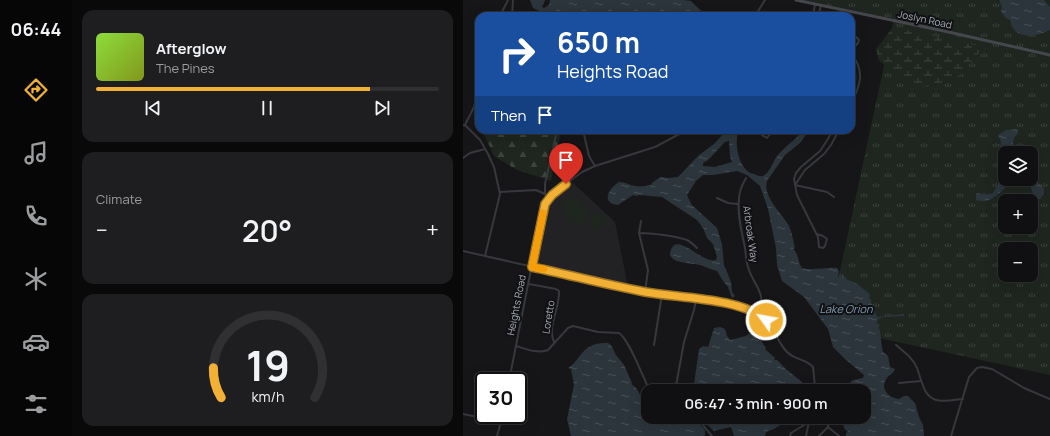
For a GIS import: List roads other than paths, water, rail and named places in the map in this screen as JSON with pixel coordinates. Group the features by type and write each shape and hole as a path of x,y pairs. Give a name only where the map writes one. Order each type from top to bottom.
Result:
{"street":[{"path":"502,12 508,0"},
{"path":"512,12 513,0"},
{"path":"758,12 765,0"},
{"name":"Joslyn Road","path":"797,0 853,12"},
{"path":"814,12 815,4"},
{"path":"820,12 821,5"},
{"name":"Joslyn Road","path":"855,12 1050,55"},
{"path":"855,37 859,40 855,47"},
{"path":"855,59 858,64 861,77 859,88 855,96"},
{"path":"475,103 474,108 464,125 478,138 485,149 494,166 500,192 485,256"},
{"path":"545,194 545,184 556,134"},
{"path":"584,134 587,148 595,166"},
{"path":"500,192 532,190 545,194 549,198 579,175 595,166 655,147 679,134"},
{"path":"762,134 767,138 770,134"},
{"path":"817,234 827,239 823,248 819,247 817,234 797,196 794,179 796,173 820,151 831,134"},
{"path":"795,185 805,170 831,145 837,134"},
{"path":"463,158 470,153 485,149"},
{"name":"Arbroak Way","path":"746,178 740,192 739,204 747,262 751,276 758,286 761,296 761,306 758,313"},
{"path":"795,185 827,192 834,197"},
{"name":"Heights Road","path":"511,372 543,209 549,198"},
{"path":"717,198 728,203 739,204"},
{"path":"641,221 639,233 648,270 645,292"},
{"path":"639,233 648,233 687,240 697,248"},
{"path":"463,251 645,292 735,305 758,313 770,325 786,351 796,359 804,361 813,367 815,384"},
{"name":"Loretto","path":"529,284 556,289 559,291 551,336 554,342"},
{"path":"654,345 661,294"},
{"path":"676,384 684,342 696,299"},
{"path":"516,346 545,352 568,328 573,326 598,332 619,332 628,345 647,384"},
{"path":"896,345 912,359 917,367 925,391 933,400 945,401 963,399"},
{"path":"951,436 969,377 977,368 981,366 992,369 1024,388 1050,399"},
{"path":"899,383 921,381"},
{"path":"463,414 475,417"},
{"path":"497,436 500,424"},
{"path":"702,424 712,436"},
{"path":"790,436 791,433 806,424"},
{"path":"806,436 809,424"},
{"path":"819,436 828,427 839,436"}],"water":[{"path":"530,0 545,0 542,7 544,8 549,5 550,0 683,0 691,1 703,12 541,12 533,8"},
{"path":"999,0 1044,0 1050,7 1050,30 1026,36 1020,34 1012,27 1010,20 1001,12 1002,7"},
{"path":"1017,129 1018,133 1014,138 1012,146 1000,146 1001,142 998,135 1006,130"},
{"name":"Lake Orion","path":"723,134 737,134 737,149 744,168 749,172 762,176 768,172 777,156 783,149 800,134 806,134 801,142 785,155 767,181 767,192 773,204 789,227 795,248 793,249 795,250 802,268 837,268 839,271 838,277 843,276 870,294 869,298 877,317 904,314 904,316 883,317 878,319 877,323 880,331 883,352 888,356 890,367 895,369 887,378 884,386 886,392 892,397 899,399 904,396 908,396 915,403 923,425 924,436 846,436 846,433 848,432 844,428 843,424 871,424 871,384 849,384 853,380 863,378 864,375 833,347 828,329 804,297 782,281 777,265 776,248 768,209 760,186 747,175 737,171 703,175 696,181 687,195 691,204 717,228 722,244 724,265 731,282 732,292 735,296 732,298 728,287 717,271 699,265 680,262 672,258 670,255 672,247 676,244 689,248 710,260 716,260 717,257 713,244 707,238 703,228 697,220 662,197 633,195 618,205 612,204 608,198 612,188 619,182 635,186 643,186 651,185 660,177 678,177 699,155 714,144","holes":["729,141 730,157 732,162 715,167 703,166 703,163 708,160 725,142"]},
{"path":"1038,183 1044,189 1044,194 1040,199 1038,199 1038,194 1034,194 1031,186 1038,186"},
{"path":"998,184 998,186 1006,186 994,197 982,201 976,200 976,194 978,193 986,195 993,193"},
{"path":"720,327 725,329 730,340 746,336 751,332 758,333 766,348 765,349 775,358 774,360 777,360 803,384 694,384 699,349 703,346 708,347 714,328"},
{"path":"608,343 611,345 616,355 624,365 632,383 631,384 638,390 641,396 641,424 699,424 705,430 705,435 571,436 567,419 574,385 571,369 568,368 588,348 597,344"},
{"path":"706,424 782,424 766,432 765,436 734,436 731,427 714,431"}]}
